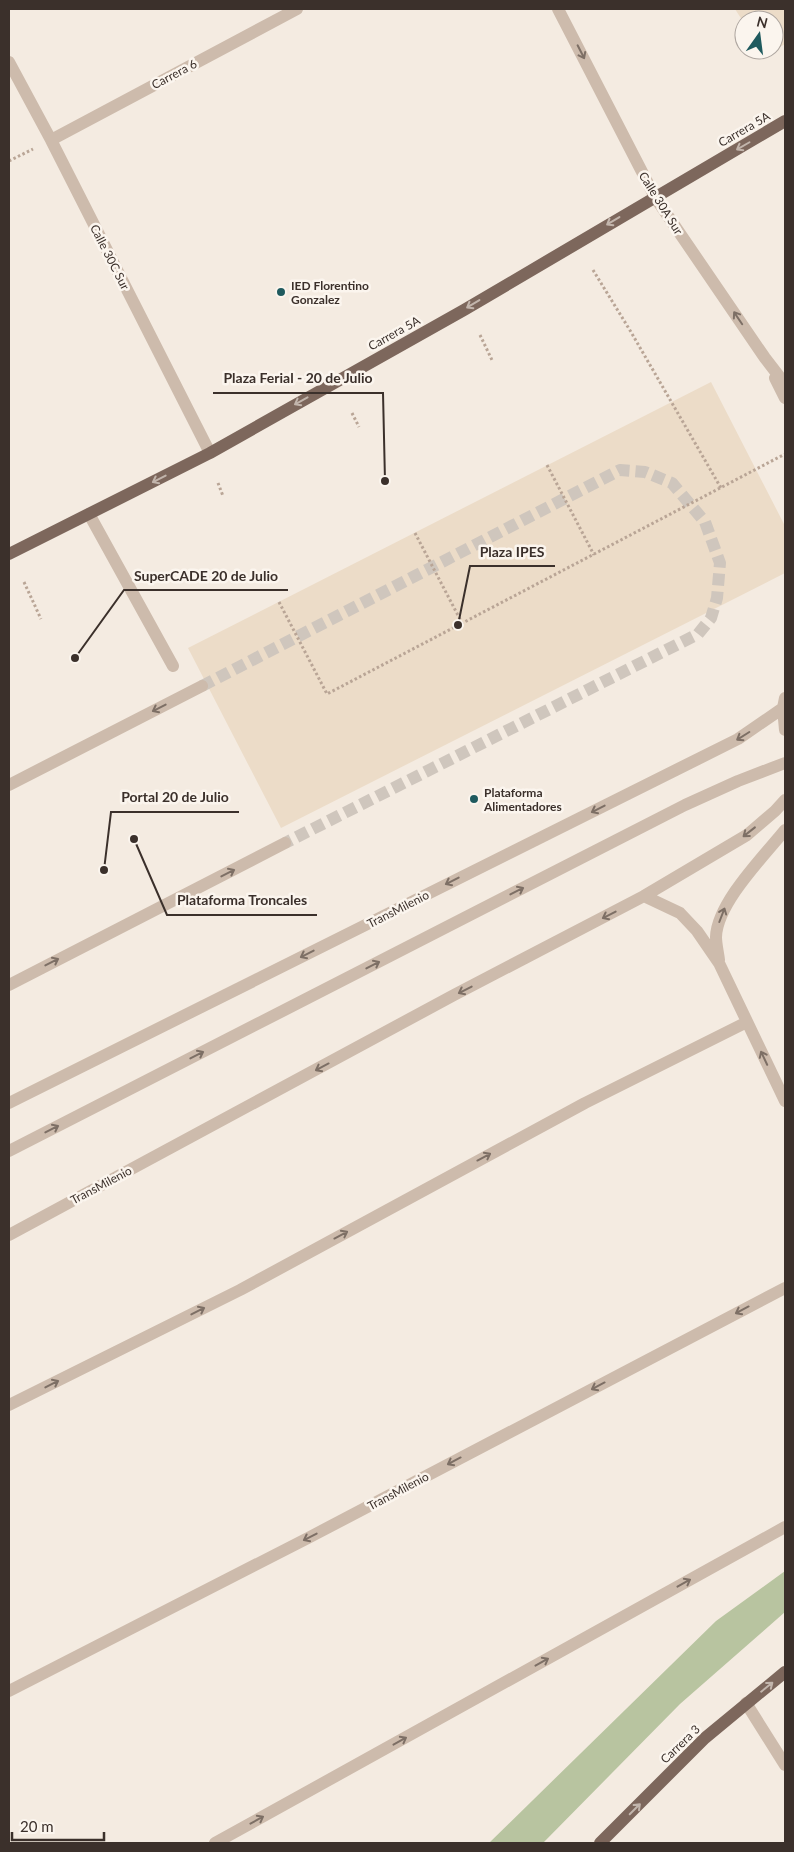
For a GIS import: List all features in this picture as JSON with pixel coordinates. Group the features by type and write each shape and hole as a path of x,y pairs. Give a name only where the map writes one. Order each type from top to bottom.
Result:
{"main road":[{"name":"Carrera 5A","path":"9,554 210,453 464,310 785,121"},
{"name":"Carrera 3","path":"600,1843 705,1738 785,1672"}],"street":[{"name":"Carrera 6","path":"51,140 273,14 297,9"},
{"name":"Calle 30A Sur","path":"558,9 655,197 765,358 785,384"},
{"name":"Calle 30C Sur","path":"9,62 51,140 210,453"},
{"path":"765,358 785,398"},
{"path":"89,514 173,666"},
{"path":"9,785 202,686"},
{"name":"TransMilenio","path":"784,703 785,730"},
{"name":"TransMilenio","path":"9,1103 738,739 784,703"},
{"path":"9,1151 685,805 738,781 785,763"},
{"name":"TransMilenio","path":"9,1235 454,995 644,896 747,835 785,800"},
{"path":"719,963 716,936 721,916 730,897 785,830"},
{"path":"9,985 285,843"},
{"path":"644,896 680,913 697,931 719,963 785,1101"},
{"path":"9,1406 240,1290 585,1103 747,1022"},
{"name":"TransMilenio","path":"9,1690 308,1538 785,1288"},
{"path":"215,1843 785,1527"},
{"path":"746,1703 785,1765"}],"path":[{"path":"593,270 721,488"},
{"path":"480,335 492,360"},
{"path":"352,413 359,427"},
{"path":"279,602 327,694 785,454"},
{"path":"547,465 594,555"},
{"path":"218,483 223,496"},
{"path":"415,533 462,623"},
{"path":"24,582 41,619"}],"green space":[{"path":"785,1571 785,1612 680,1704 543,1843 489,1843 716,1621"}],"shaded area":[{"path":"785,9 785,44 784,10 736,10"},
{"path":"711,382 785,526 785,573 281,828 188,648"}],"tunnel":[{"path":"202,686 620,470 645,472 672,483 705,522 720,563 717,598 711,618 698,634 285,843"}],"place":[{"name":"IED Florentino Gonzalez","path":"281,292"},
{"name":"Plaza Ferial - 20 de Julio","path":"385,481"},
{"name":"Plaza IPES","path":"458,625"},
{"name":"SuperCADE 20 de Julio","path":"75,658"},
{"name":"Plataforma Alimentadores","path":"474,799"},
{"name":"Plataforma Troncales","path":"134,839"},
{"name":"Portal 20 de Julio","path":"104,870"}]}
